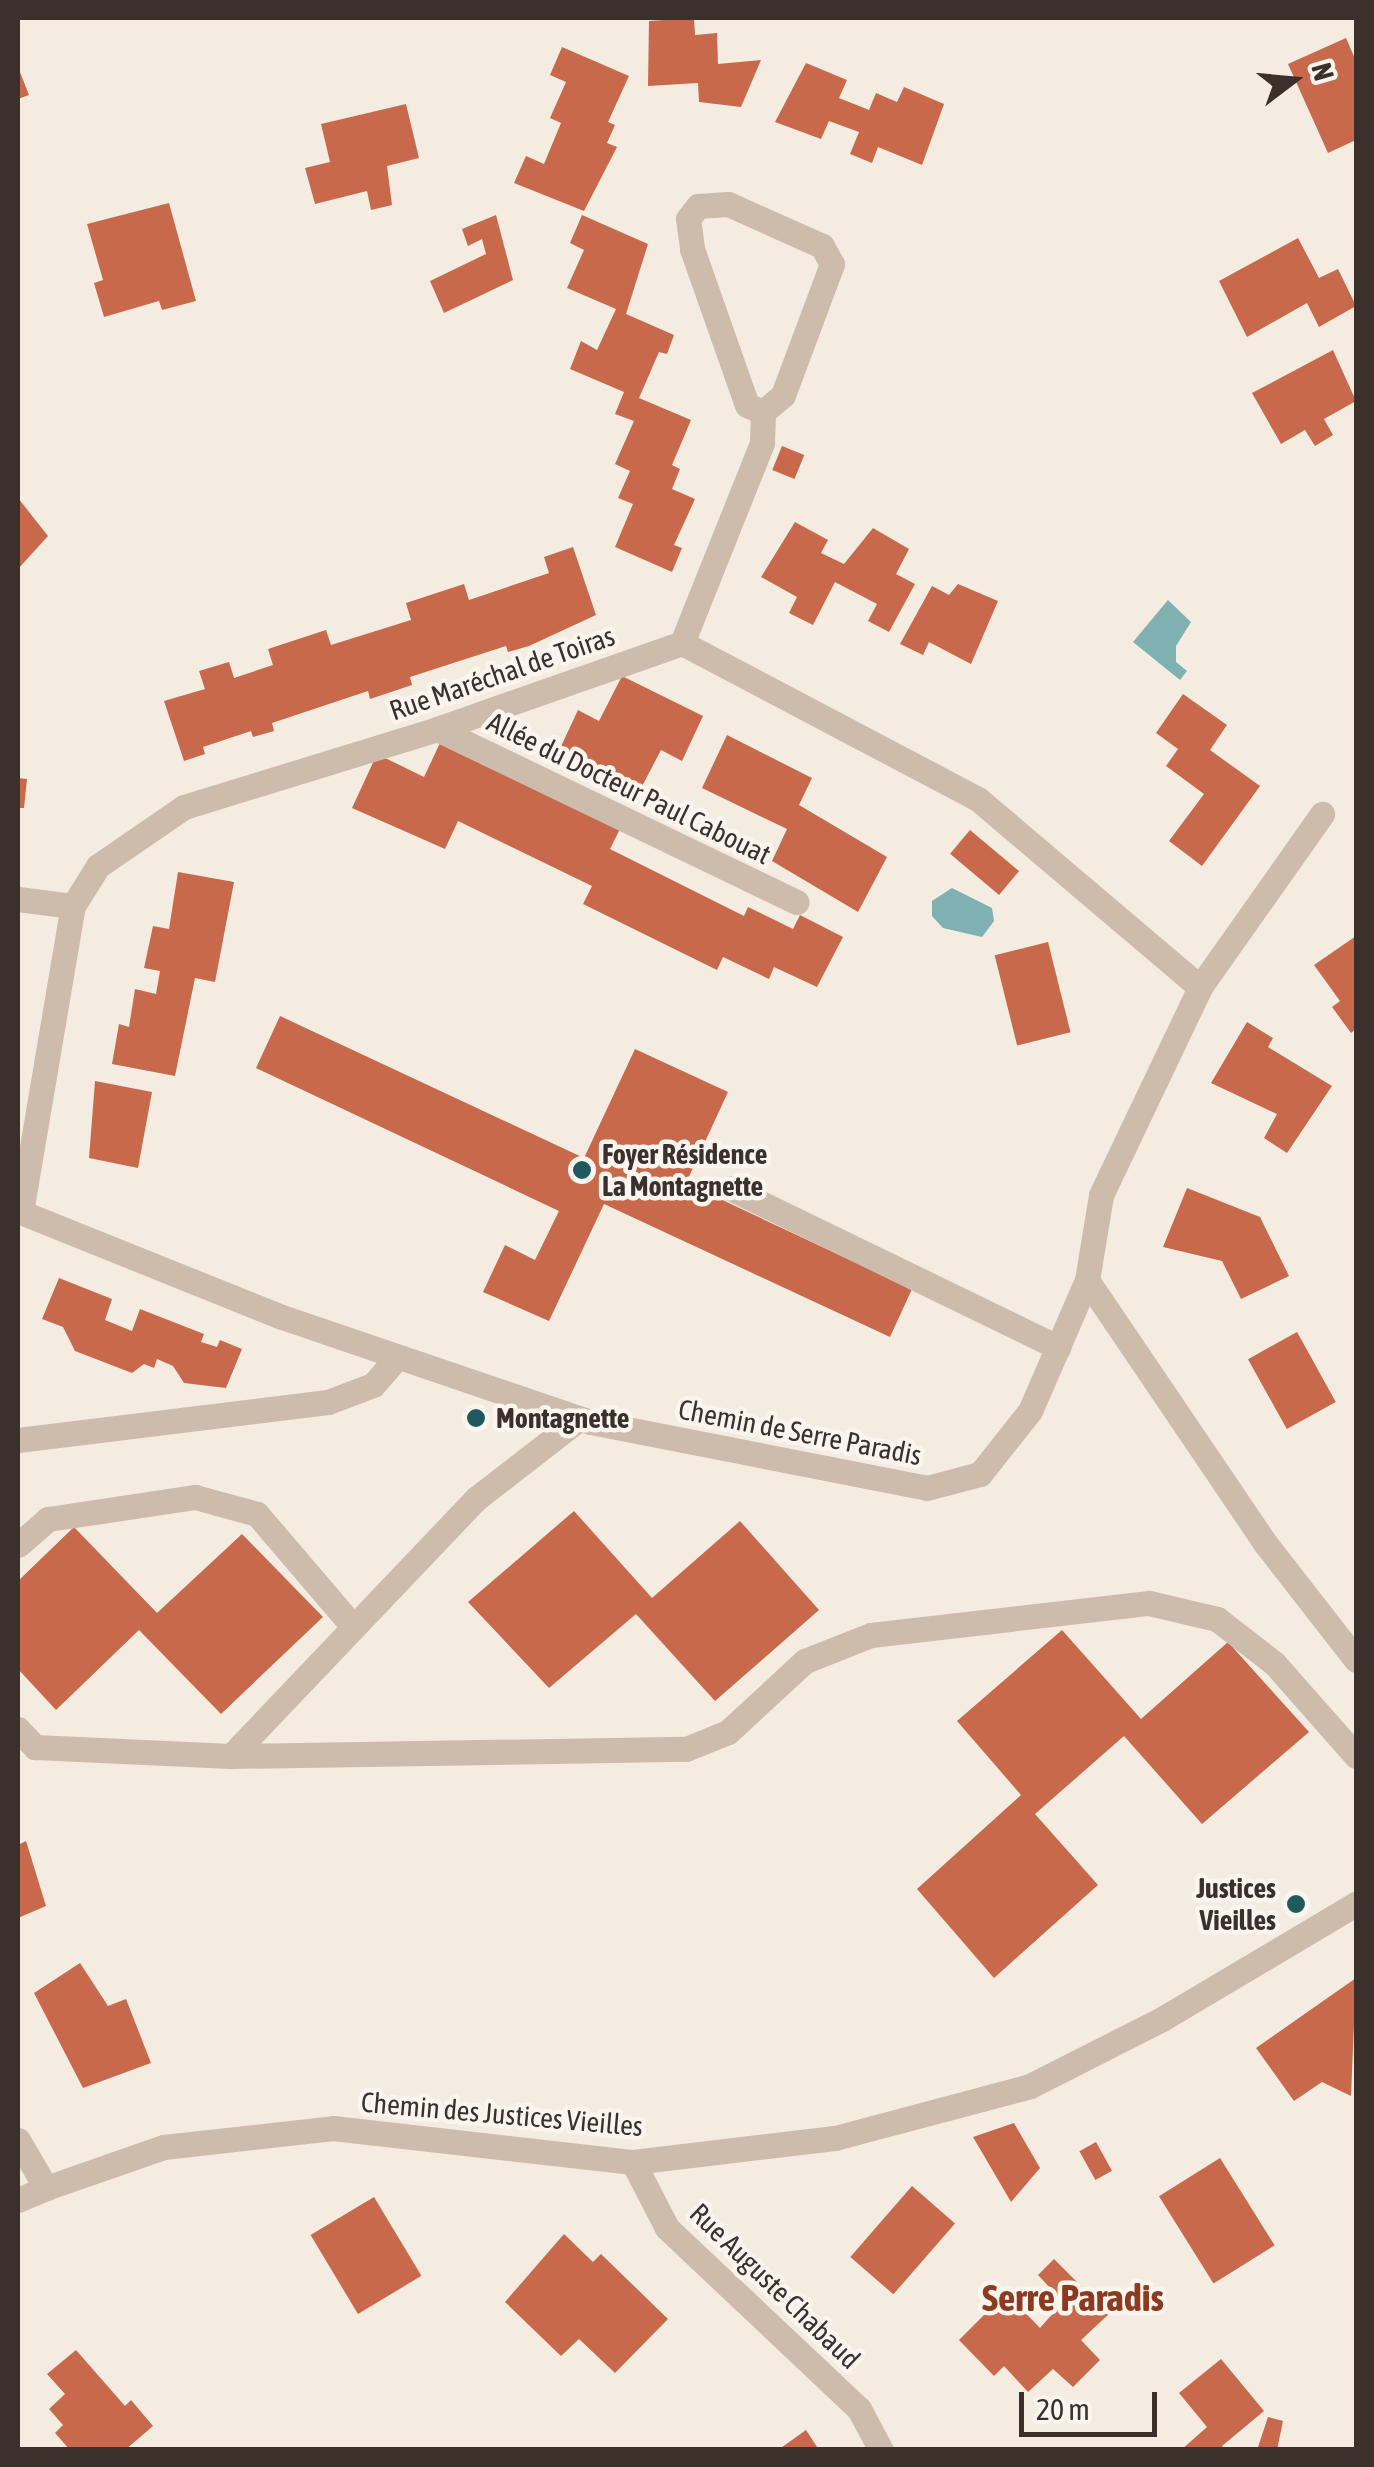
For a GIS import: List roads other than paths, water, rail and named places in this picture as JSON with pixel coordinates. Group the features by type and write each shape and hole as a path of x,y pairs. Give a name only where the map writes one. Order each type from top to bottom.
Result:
{"street":[{"path":"763,412 748,405 692,248 688,219 698,206 744,211 822,246 832,264 782,396 763,412 762,444 682,643 978,798 1200,987"},
{"name":"Rue Maréchal de Toiras","path":"19,1211 73,906 98,866 184,807 436,729 682,643"},
{"name":"Allée du Docteur Paul Cabouat","path":"436,729 796,902"},
{"name":"Chemin de Serre Paradis","path":"19,1211 396,1359 580,1418 927,1488 980,1474 1030,1411 1087,1280 1101,1195 1200,987 1322,814"},
{"path":"18,899 73,906"},
{"path":"730,1188 1058,1347"},
{"path":"1087,1280 1266,1543 1356,1660"},
{"path":"18,1440 328,1402 373,1386 396,1359"},
{"path":"232,1756 351,1624 477,1498 580,1418"},
{"path":"18,1544 48,1519 195,1498 257,1514 351,1624"},
{"path":"18,1729 35,1747 232,1756 686,1749 728,1732 805,1660 872,1635 1149,1603 1217,1619 1274,1663 1356,1756"},
{"name":"Chemin des Justices Vieilles","path":"18,2200 164,2147 334,2128 633,2162 835,2138 1030,2086 1162,2019 1356,1904"},
{"path":"18,2140 46,2188"},
{"name":"Rue Auguste Chabaud","path":"633,2162 668,2228 859,2409 881,2450"}],"water":[{"path":"1168,600 1191,622 1176,646 1176,662 1187,671 1180,680 1133,642"},
{"path":"952,888 992,908 994,921 982,937 943,928 932,916 932,901"}],"place":[{"name":"Foyer Résidence La Montagnette","path":"582,1170"},
{"name":"Montagnette","path":"476,1418"},
{"name":"Justices Vieilles","path":"1296,1904"}],"district":[{"name":"Serre Paradis","path":"1073,2298"}]}
